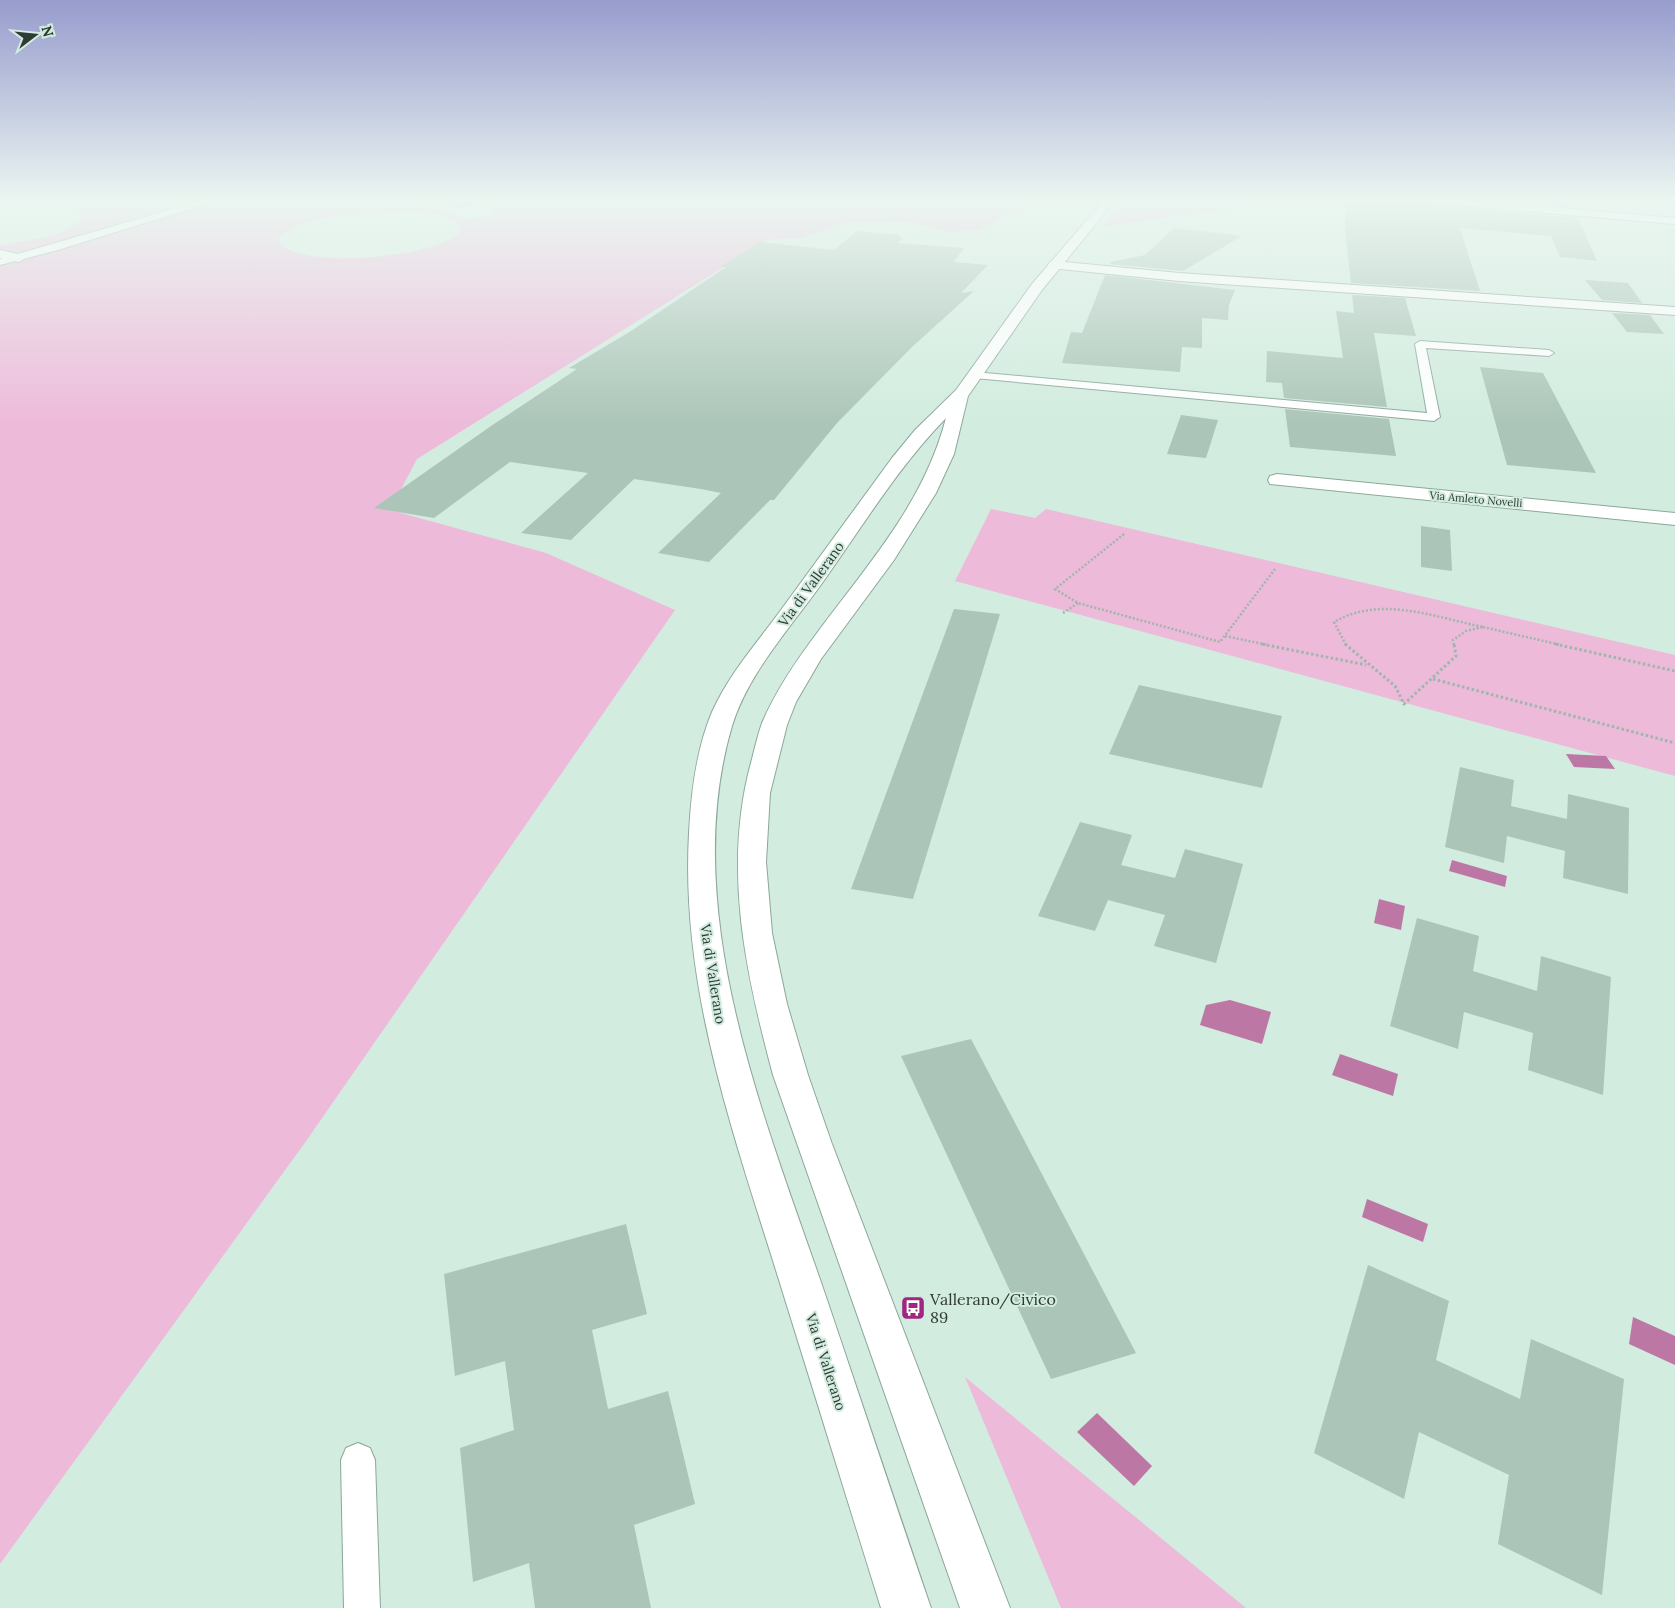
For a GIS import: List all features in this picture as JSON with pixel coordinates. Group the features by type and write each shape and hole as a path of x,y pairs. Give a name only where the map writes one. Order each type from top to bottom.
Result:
{"street":[{"name":"Via di Vallerano","path":"906,1608 729,1056 716,1002 707,948 702,898 701,853 706,788 713,752 725,713 734,693 898,462 921,434 968,384 1003,332 1047,274"},
{"path":"1148,274 1675,311"},
{"name":"Via di Vallerano","path":"968,384 944,454 925,492 889,553 802,673 776,721 760,776 755,802 752,854 754,898 759,940 784,1055 823,1168 985,1608"},
{"name":"Via Amleto Novelli","path":"1277,480 1675,519"}],"lane":[{"path":"968,384 1434,417 1420,344 1549,353"},
{"path":"358,1460 362,1608"}],"path":[{"path":"1124,534 1055,589 1078,603 1220,642 1275,569"},
{"path":"1063,612 1078,603"},
{"path":"1484,627 1466,631 1453,640 1456,656 1404,704 1396,687 1355,656 1338,634 1334,622 1348,614 1367,608 1402,610 1484,627 1675,671"},
{"path":"1225,636 1368,666"},
{"path":"1432,679 1675,743"}],"shaded area":[{"path":"0,274 713,274 417,459 390,510 546,553 675,610 304,1144 0,1564"},
{"path":"991,509 1035,518 1046,509 1675,655 1675,776 955,581"},
{"path":"1566,754 1606,756 1615,769 1574,767"},
{"path":"1452,860 1507,876 1505,887 1449,871"},
{"path":"1379,899 1405,906 1401,930 1374,923"},
{"path":"1230,1000 1271,1012 1262,1044 1200,1025 1206,1005"},
{"path":"1340,1054 1398,1074 1393,1096 1332,1075"},
{"path":"1367,1199 1428,1224 1423,1242 1362,1217"},
{"path":"1633,1317 1675,1336 1675,1365 1629,1344"},
{"path":"965,1377 1246,1608 1061,1608"},
{"path":"1097,1413 1152,1466 1134,1486 1077,1432"}],"building":[{"path":"716,274 979,274 961,293 974,291 912,347 837,423 774,500 770,500 709,562 658,553 721,493 701,489 634,479 571,540 521,533 588,473 510,462 434,518 374,508 491,426 577,369 569,368 631,331"},
{"path":"1350,274 1475,274 1480,291 1351,283"},
{"path":"1105,275 1235,290 1229,305 1228,320 1202,318 1202,348 1182,347 1180,372 1062,363 1071,332 1082,333"},
{"path":"1585,280 1628,283 1642,303 1602,300"},
{"path":"1352,295 1405,298 1416,336 1374,333 1387,407 1284,398 1282,383 1266,382 1267,351 1343,358 1336,311 1354,313"},
{"path":"1612,313 1650,315 1664,334 1627,332"},
{"path":"1480,367 1543,373 1596,473 1507,465"},
{"path":"1285,409 1389,419 1396,456 1290,447"},
{"path":"1181,415 1218,420 1206,458 1167,454"},
{"path":"1421,526 1450,530 1452,571 1421,567"},
{"path":"954,609 1000,614 913,899 851,889"},
{"path":"1139,685 1282,716 1262,788 1109,754"},
{"path":"1460,767 1514,780 1511,806 1567,819 1568,794 1629,808 1628,894 1563,878 1565,851 1507,836 1504,863 1445,847"},
{"path":"1080,822 1132,835 1121,865 1175,878 1185,849 1243,864 1216,963 1154,946 1165,915 1108,900 1095,931 1038,916"},
{"path":"1417,918 1479,936 1473,971 1537,991 1541,956 1611,977 1603,1095 1528,1070 1533,1033 1464,1012 1458,1049 1390,1026"},
{"path":"971,1039 1136,1353 1051,1379 901,1056"},
{"path":"626,1224 647,1314 592,1330 608,1409 668,1391 695,1504 634,1525 651,1608 535,1608 529,1563 473,1582 460,1448 514,1430 505,1361 455,1376 444,1274"},
{"path":"1368,1265 1449,1301 1436,1360 1520,1399 1531,1339 1624,1379 1602,1595 1498,1544 1509,1475 1419,1432 1404,1499 1314,1453"}],"place":[{"name":"Vallerano/Civico 89","path":"913,1308"}]}
